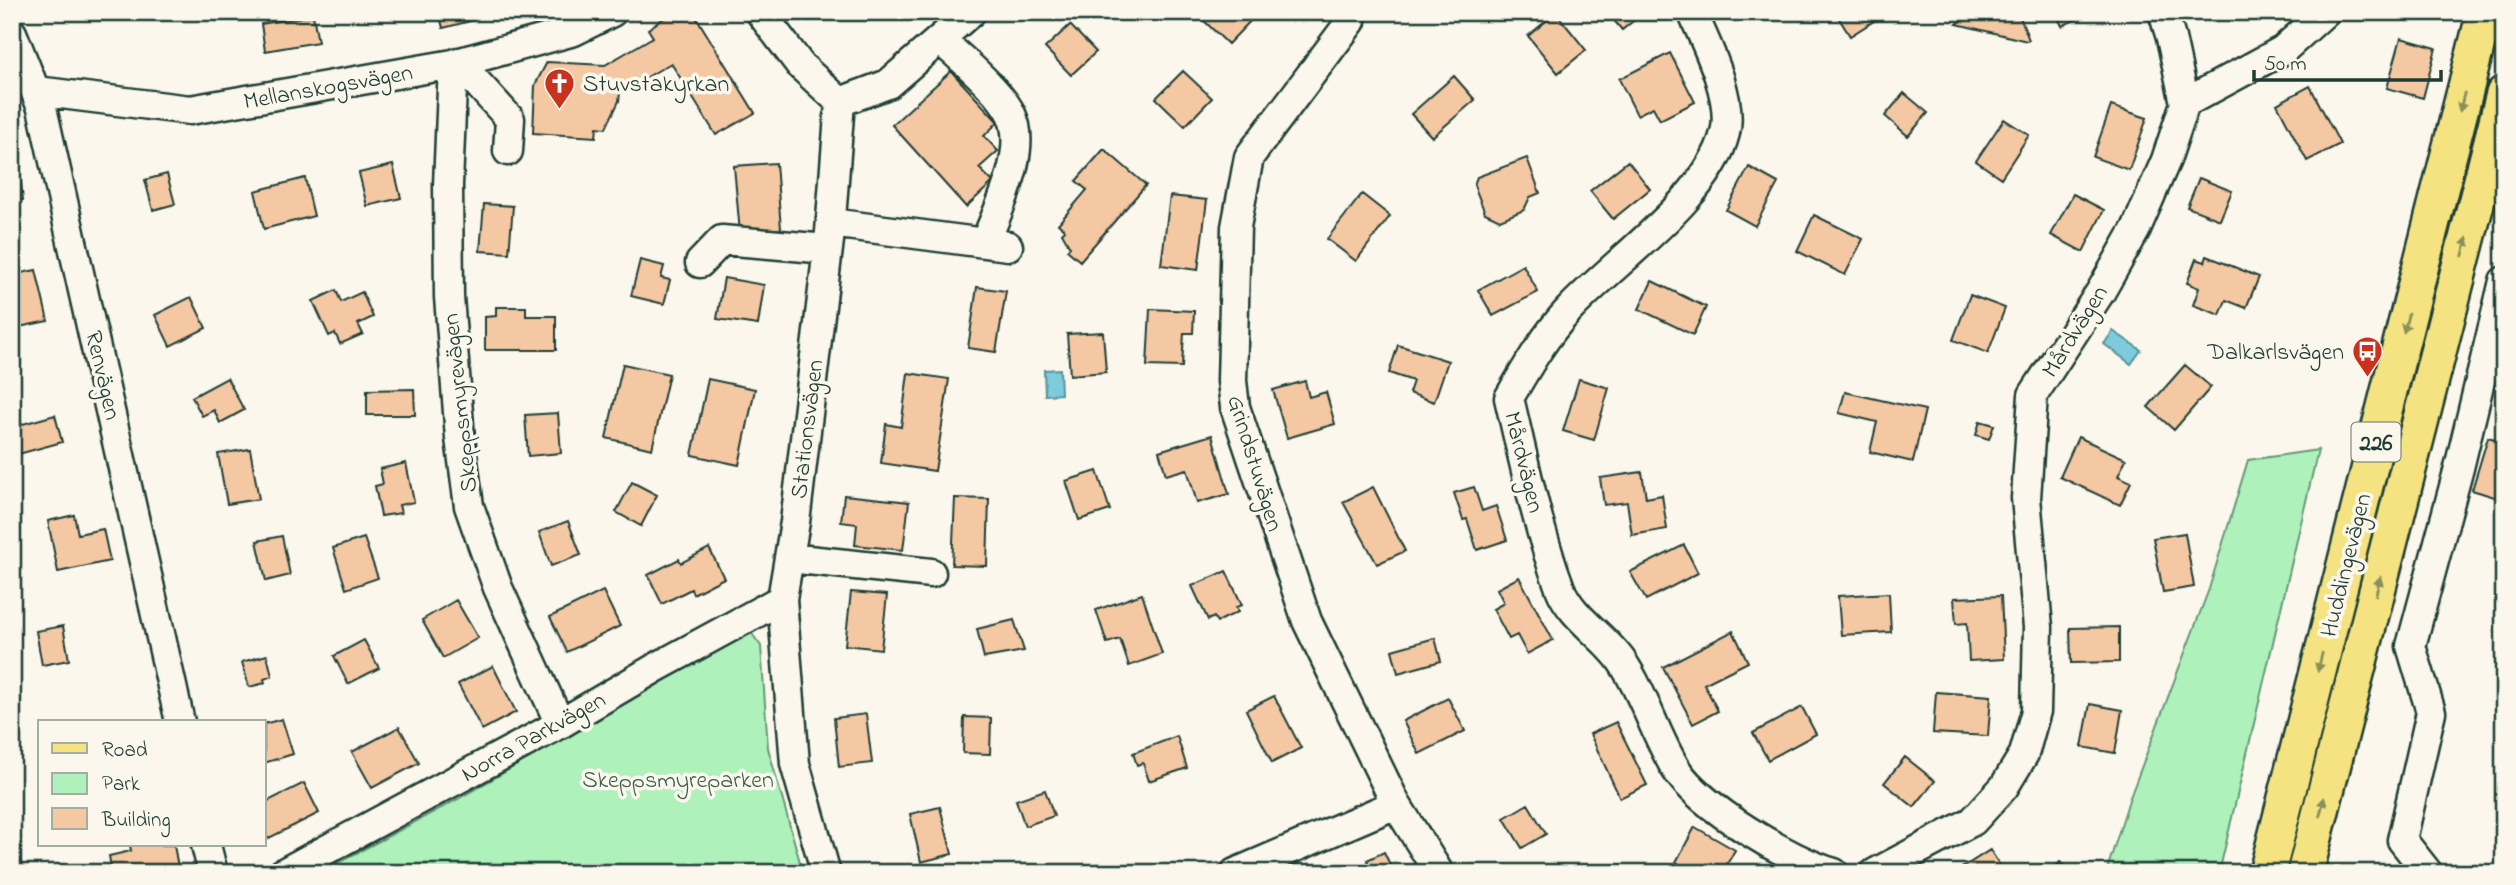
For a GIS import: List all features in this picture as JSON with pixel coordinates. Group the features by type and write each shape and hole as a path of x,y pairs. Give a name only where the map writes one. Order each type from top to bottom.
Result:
{"main road":[{"name":"Huddingevägen","path":"2267,873 2484,12"},
{"name":"Huddingevägen","path":"2305,873 2504,94"}],"street":[{"name":"Mellanskogsvägen","path":"37,90 190,110 455,63 574,31 612,12"},
{"path":"700,263 722,240 830,236 996,245 1014,160 1016,136 1012,114 998,96 954,23 888,84 840,102 801,66 760,12"},
{"name":"Mårdvägen","path":"1692,12 1706,43 1724,97 1725,134 1713,162 1694,191 1561,319 1544,339 1509,398 1536,509 1561,589 1579,616 1603,637 1623,662 1677,771 1698,793 1741,826 1788,853 1834,873"},
{"path":"2163,12 2185,103 2283,50 2325,12"},
{"name":"Grindstuvägen","path":"1352,15 1249,157 1236,228 1232,381 1235,407 1307,621 1396,804 1439,873"},
{"name":"Renvägen","path":"12,33 37,90 113,416 180,720"},
{"path":"455,63 510,119 508,151"},
{"name":"Skeppsmyrevägen","path":"455,63 448,185 449,297 457,414 469,506 498,588 560,724"},
{"name":"Stationsvägen","path":"826,873 795,764 782,599 830,236 840,102"},
{"name":"Mårdvägen","path":"1875,873 1973,821 2004,787 2024,754 2036,712 2038,627 2026,498 2033,395 2101,290 2136,229 2166,160 2185,103"},
{"path":"2428,873 2402,840 2431,712 2411,646 2459,468 2504,281"},
{"path":"789,558 931,573"},
{"name":"Norra Parkvägen","path":"283,873 462,774 560,724 782,599"},
{"path":"1235,873 1396,804"},
{"path":"206,846 212,873"}],"green space":[{"path":"2318,450 2219,873 2106,873 2129,800 2209,589 2248,460"},
{"name":"Skeppsmyreparken","path":"750,631 761,646 768,748 803,873 319,873 456,800"}],"water":[{"path":"2113,331 2141,350 2131,364 2104,344"},
{"path":"1060,369 1061,394 1045,395 1044,370"}],"building":[{"path":"439,12 498,12 498,14 443,28"},
{"path":"673,12 693,12 755,113 716,135 671,63 620,93 606,128 597,127 596,137 533,133 535,85 547,62 605,65 653,37 648,29"},
{"path":"1259,12 1228,44 1197,14"},
{"path":"1607,12 1644,12 1622,30"},
{"path":"1835,12 1888,12 1850,36"},
{"path":"1973,12 2018,12 2029,40 1957,24"},
{"path":"2055,12 2089,12 2090,13 2062,26"},
{"path":"1556,13 1586,50 1558,73 1528,36"},
{"path":"313,15 318,42 265,51 261,24"},
{"path":"1070,25 1096,52 1071,75 1045,48"},
{"path":"2401,38 2436,48 2423,98 2387,88"},
{"path":"1670,53 1695,102 1660,120 1653,107 1637,115 1619,79"},
{"path":"951,71 998,122 984,136 998,151 979,168 993,182 966,207 892,125"},
{"path":"1183,71 1212,98 1185,126 1156,98"},
{"path":"1454,76 1475,100 1432,137 1411,114"},
{"path":"2310,86 2340,144 2307,161 2277,104"},
{"path":"1904,93 1928,113 1908,136 1885,116"},
{"path":"2111,106 2147,118 2129,170 2093,157"},
{"path":"2004,119 2029,135 2001,178 1976,161"},
{"path":"1104,149 1146,185 1080,261 1067,250 1070,247 1062,233 1065,230 1058,224 1087,190 1076,181"},
{"path":"1527,158 1540,193 1530,197 1524,210 1500,220 1485,213 1474,185 1477,177"},
{"path":"1628,161 1650,189 1613,219 1590,191"},
{"path":"776,163 781,229 740,233 734,166"},
{"path":"393,165 401,198 367,206 359,173"},
{"path":"1749,167 1778,183 1755,226 1726,210"},
{"path":"167,174 175,204 153,210 145,180"},
{"path":"20,175 23,200 12,201 12,176"},
{"path":"305,178 314,216 264,229 255,191"},
{"path":"2199,178 2232,191 2220,220 2187,207"},
{"path":"1362,194 1390,216 1356,261 1327,239"},
{"path":"2073,194 2104,210 2083,252 2051,235"},
{"path":"1170,196 1207,200 1198,270 1161,265"},
{"path":"484,204 513,206 509,253 480,251"},
{"path":"1814,215 1863,239 1845,275 1797,251"},
{"path":"2207,256 2259,277 2246,308 2226,300 2220,315 2193,305 2199,288 2187,283 2196,259 2205,262"},
{"path":"640,260 664,266 661,278 670,280 664,304 631,296"},
{"path":"1523,265 1538,292 1493,316 1478,290"},
{"path":"36,270 48,321 14,328 12,275"},
{"path":"724,278 764,285 758,325 717,319"},
{"path":"1652,281 1706,307 1693,335 1639,309"},
{"path":"977,287 1006,291 996,352 968,348"},
{"path":"336,290 341,302 362,292 373,317 358,324 363,334 340,344 335,333 329,336 313,301"},
{"path":"1970,295 2005,308 1988,353 1953,340"},
{"path":"191,297 206,328 170,346 155,315"},
{"path":"496,307 526,307 526,316 556,316 556,350 485,350 485,317 496,316"},
{"path":"1150,309 1194,311 1193,333 1184,333 1182,367 1147,366"},
{"path":"1103,332 1106,372 1070,375 1067,334"},
{"path":"1398,345 1448,361 1434,402 1409,393 1413,381 1389,373"},
{"path":"623,364 669,374 652,449 606,438"},
{"path":"2185,365 2211,387 2174,430 2148,407"},
{"path":"908,373 949,379 935,471 881,463 886,424 901,427"},
{"path":"227,378 244,410 220,423 214,410 202,416 192,397"},
{"path":"708,379 755,389 739,465 692,455"},
{"path":"1579,379 1609,388 1594,440 1563,431"},
{"path":"1305,381 1309,397 1326,392 1335,424 1287,438 1273,390"},
{"path":"414,389 415,415 367,415 367,390"},
{"path":"1845,392 1925,410 1913,462 1870,452 1877,422 1839,413"},
{"path":"558,413 561,453 528,456 525,415"},
{"path":"55,415 62,442 15,455 12,427"},
{"path":"1980,421 1994,425 1989,439 1976,435"},
{"path":"1212,435 1229,494 1197,503 1187,469 1166,475 1159,451"},
{"path":"2078,437 2126,459 2118,476 2131,482 2120,505 2060,477"},
{"path":"2488,437 2504,442 2504,500 2472,490"},
{"path":"250,449 259,499 227,504 218,454"},
{"path":"406,463 414,502 399,505 401,513 381,516 375,486 383,484 380,469"},
{"path":"1097,471 1110,510 1079,520 1066,481"},
{"path":"1642,472 1646,498 1662,495 1667,529 1632,535 1627,502 1604,505 1600,478"},
{"path":"632,482 657,495 641,526 616,512"},
{"path":"1373,487 1405,551 1377,564 1343,502"},
{"path":"1474,487 1482,511 1496,506 1507,540 1477,550 1467,519 1463,520 1454,493"},
{"path":"844,495 909,502 903,550 855,545 857,524 841,522"},
{"path":"955,498 989,499 987,566 952,565"},
{"path":"74,515 78,534 103,529 110,561 58,572 48,521"},
{"path":"568,521 581,555 551,566 539,532"},
{"path":"2185,533 2194,587 2163,592 2153,538"},
{"path":"282,536 290,575 266,581 257,541"},
{"path":"364,538 378,578 346,589 333,548"},
{"path":"1684,545 1698,573 1646,600 1630,572"},
{"path":"709,548 724,578 693,594 691,589 662,604 648,575 679,559 681,563"},
{"path":"1226,571 1242,605 1236,607 1238,612 1217,622 1214,617 1208,620 1192,586"},
{"path":"1519,577 1553,640 1527,654 1517,635 1509,639 1493,609 1504,603 1497,589"},
{"path":"603,591 620,626 567,652 550,617"},
{"path":"851,592 887,595 881,649 845,645"},
{"path":"1889,593 1891,632 1841,635 1838,596"},
{"path":"1142,594 1162,654 1129,666 1120,639 1107,643 1096,610"},
{"path":"2001,596 2004,659 1969,661 1967,623 1956,624 1954,598"},
{"path":"456,600 478,638 443,658 422,620"},
{"path":"1014,620 1024,651 984,658 977,629"},
{"path":"63,626 69,660 42,665 36,631"},
{"path":"2119,627 2119,662 2071,663 2070,628"},
{"path":"1733,631 1748,662 1704,684 1718,711 1693,724 1663,667"},
{"path":"1435,638 1441,661 1398,673 1392,650"},
{"path":"364,640 379,668 348,684 334,656"},
{"path":"267,655 272,676 264,679 265,683 249,687 242,662"},
{"path":"493,666 516,712 482,730 458,684"},
{"path":"1936,692 1991,696 1988,736 1933,733"},
{"path":"1274,696 1301,748 1272,763 1246,710"},
{"path":"1448,698 1465,731 1419,754 1403,721"},
{"path":"2090,704 2122,710 2115,753 2082,747"},
{"path":"1802,707 1816,734 1768,760 1753,733"},
{"path":"866,714 872,763 839,767 834,718"},
{"path":"964,717 991,718 990,754 963,753"},
{"path":"282,719 293,754 266,762 266,723"},
{"path":"1616,722 1647,785 1620,798 1590,734"},
{"path":"399,727 419,763 372,788 352,752"},
{"path":"1177,736 1187,768 1149,781 1143,763 1137,765 1133,753"},
{"path":"1905,757 1935,781 1914,807 1884,783"},
{"path":"304,783 319,813 267,839 266,802"},
{"path":"1045,790 1054,816 1025,826 1016,800"},
{"path":"1528,804 1546,834 1522,848 1504,818"},
{"path":"940,807 952,854 921,862 910,814"},
{"path":"1695,827 1735,850 1722,873 1694,873 1676,862"},
{"path":"130,846 174,846 179,873 112,873 109,856 131,851"},
{"path":"1990,850 2005,873 1954,873"},
{"path":"1384,852 1394,873 1373,873 1367,860"},
{"path":"2060,862 2071,873 2050,873"}],"place":[{"name":"Stuvstakyrkan","path":"560,110"},
{"name":"Dalkarlsvägen","path":"2367,378"}]}
